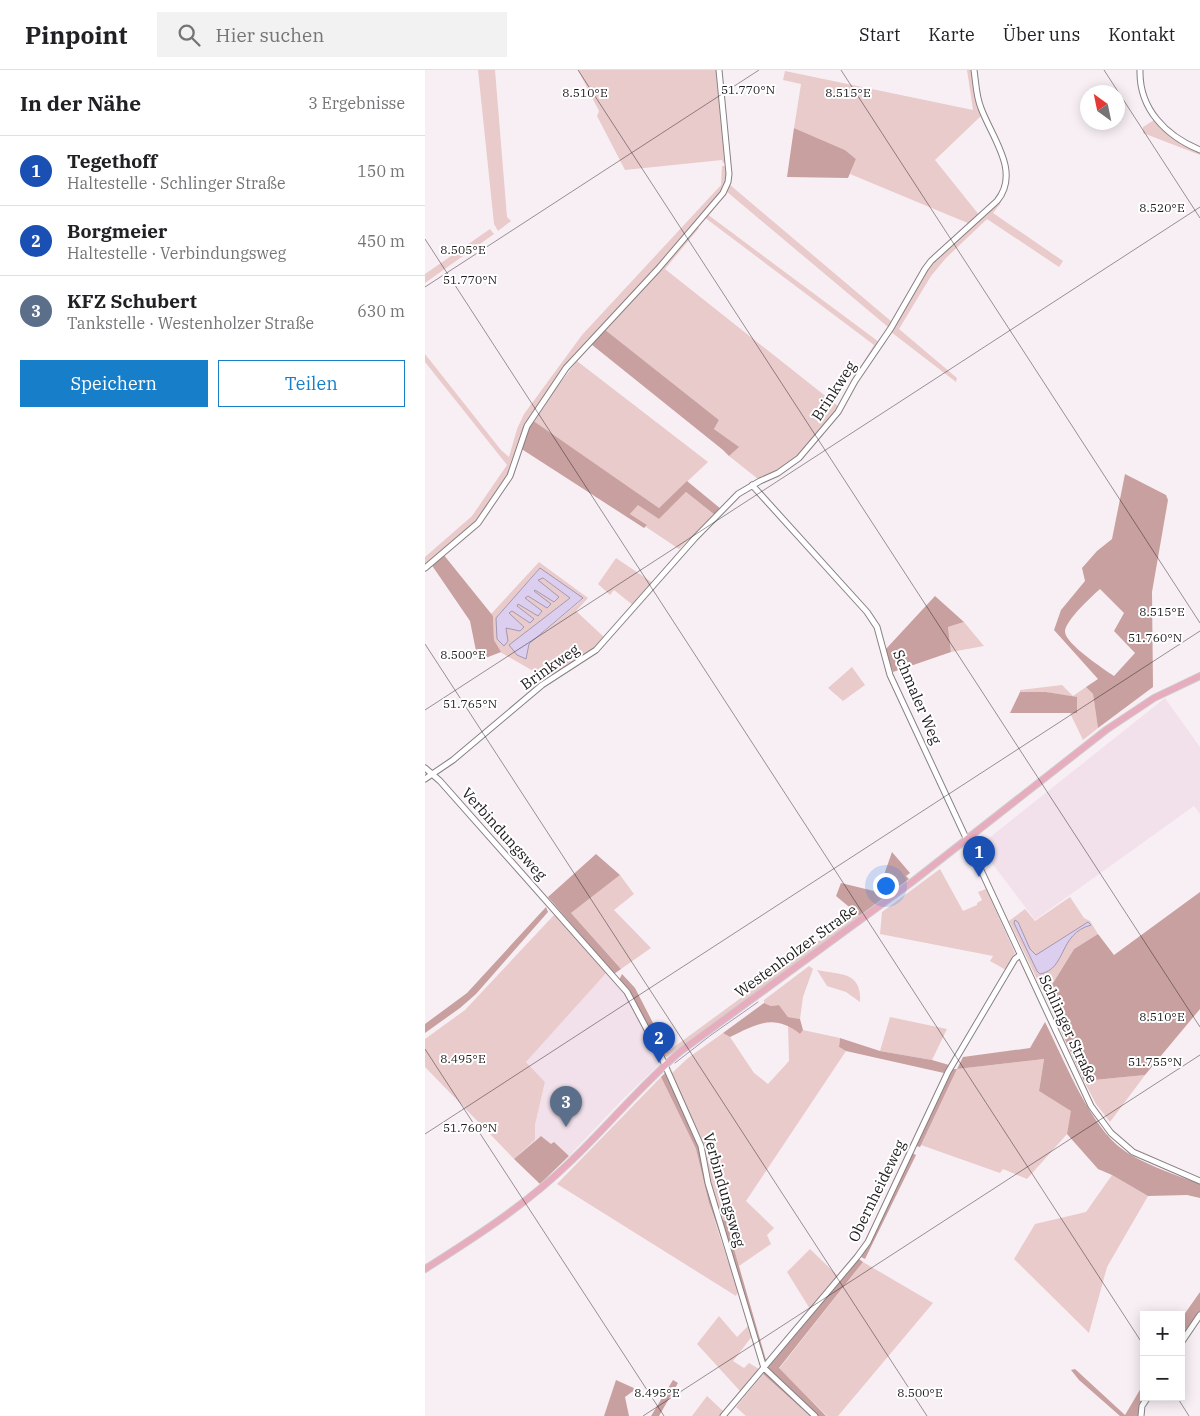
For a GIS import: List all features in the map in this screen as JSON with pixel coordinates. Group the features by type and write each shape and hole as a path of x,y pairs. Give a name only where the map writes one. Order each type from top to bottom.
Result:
{"main road":[{"name":"Westenholzer Straße","path":"425,1269 491,1227 533,1196 571,1161 665,1065 697,1039 823,948 966,840 1106,730 1154,698 1200,676"}],"street":[{"path":"425,568 478,523 511,476 527,426 562,373 723,193 729,174 719,70"},
{"name":"Brinkweg","path":"425,779 453,760 542,685 596,650 707,525 740,493 751,485 778,473 799,458 829,424 891,328 931,261 997,202 1004,193 1007,184 1006,165 980,105 974,70"},
{"path":"1140,70 1140,81 1151,112 1168,133 1200,150"},
{"name":"Schmaler Weg","path":"751,485 876,623 890,675 966,840"},
{"name":"Verbindungsweg","path":"425,768 433,774 627,992 665,1065 701,1146 707,1183 764,1368 815,1416"},
{"name":"Schlinger Straße","path":"966,840 1081,1086 1100,1120 1111,1133 1133,1152 1200,1181"},
{"name":"Obernheideweg","path":"723,1416 868,1242 948,1072 1015,959 1020,955"},
{"path":"1185,1337 1200,1315"},
{"path":"1141,1416 1142,1406 1145,1401"}],"shaded area":[{"path":"478,70 495,70 507,217 511,221 498,231 494,224"},
{"path":"578,70 717,70 726,162 723,163 722,160 625,170 597,116 599,111"},
{"path":"967,70 973,70 982,115 935,160 980,216 970,224 850,174 856,159 845,150 794,128 801,84 783,80 785,71 973,110"},
{"path":"1154,120 1167,134 1200,152 1200,155 1143,133 1143,127"},
{"path":"794,128 845,150 856,159 848,178 787,177"},
{"path":"722,166 727,166 727,181 722,191 652,273 566,367 522,432 509,475 477,522 425,565 425,557 472,516 507,465 425,362 425,354 501,450 509,457 517,429 524,414 582,335 721,185"},
{"path":"729,184 892,322 888,327 726,191"},
{"path":"997,201 1001,201 993,213 1063,261 1059,267 987,219 946,258 931,276 899,329 957,378 956,382 891,332 929,266"},
{"path":"707,214 879,342 862,369 859,369 874,345 704,217"},
{"path":"696,225 699,228 665,269 838,406 821,430 799,454 783,467 758,479 729,456 738,447 714,429 719,420 605,330 660,270"},
{"path":"490,229 494,234 425,283 425,274"},
{"path":"604,329 719,420 714,429 739,447 729,456 591,344"},
{"path":"577,361 708,462 659,508 534,422"},
{"path":"532,420 659,508 687,481 721,509 715,515 686,492 659,519 638,505 630,514 647,525 644,528 520,448"},
{"path":"1125,474 1166,495 1168,500 1152,592 1153,687 1098,728 1093,694 1086,687 1098,679 1054,630 1061,610 1085,581 1082,568 1097,551 1112,539","holes":["1100,589 1124,613 1114,631 1135,653 1114,676 1077,649 1066,636 1065,631 1066,626 1074,615"]},
{"path":"686,492 714,514 679,549 630,514 638,504 659,519"},
{"path":"443,554 493,616 494,640 501,652 478,661 470,621 431,564"},
{"path":"616,558 653,583 634,606 614,590 610,595 598,584"},
{"path":"539,562 588,598 576,611 605,638 587,655 547,679 500,652 494,640 493,616 491,614","holes":["540,568 583,599 517,655 509,645 570,598 542,578 537,580 559,597 554,602 535,589 534,591 550,604 547,608 528,596 525,598 542,611 538,616 519,604 517,606 534,619 530,623 512,610 508,614 520,631 506,627 496,618"]},
{"path":"540,568 583,598 529,644 526,659 517,655 509,645 570,598 543,578 538,580 559,597 554,602 535,590 551,604 547,608 528,596 525,598 542,611 538,616 518,604 517,606 534,619 530,623 512,611 509,613 524,627 520,631 506,628 508,641 504,646 497,639 496,618"},
{"path":"935,596 964,622 948,627 951,652 893,672 885,650"},
{"path":"964,622 984,646 951,652 948,627"},
{"path":"852,667 865,685 843,701 828,688"},
{"path":"1062,685 1073,696 1086,687 1093,694 1098,728 1083,740 1070,713 1077,712 1076,697 1046,692 1020,692 1020,690"},
{"path":"1020,692 1046,692 1077,697 1077,713 1010,713"},
{"path":"1165,698 1200,747 1200,814 1194,806 1035,920 979,846"},
{"path":"892,852 910,873 906,876 909,879 860,916 836,896 841,883 878,892"},
{"path":"596,854 620,875 571,913 621,969 614,974 548,897"},
{"path":"940,869 963,911 977,905 982,900 978,892 986,889 1015,953 1006,970 990,961 993,956 880,934 882,912"},
{"path":"620,875 634,894 614,910 651,948 621,969 571,913"},
{"path":"1200,892 1200,1009 1145,1075 1084,1081 1045,996 1074,949 1098,934 1114,955"},
{"path":"1070,897 1084,918 1090,921 1098,934 1074,949 1045,996 1009,921 1025,909 1035,921"},
{"path":"546,907 548,912 476,994 425,1033 425,1024 467,993"},
{"path":"857,913 860,916 667,1057 663,1055"},
{"path":"554,915 608,971 526,1062 545,1082 535,1125 535,1140 514,1159 425,1067 425,1039 465,1010"},
{"path":"1015,920 1018,922 1030,949 1036,955 1088,922 1091,925 1080,929 1067,943 1055,966 1049,971 1040,974 1014,923"},
{"path":"809,966 813,969 803,997 800,1019 788,1017 779,1005 771,1006 764,1003 764,1000"},
{"path":"817,970 848,976 857,985 860,992 860,1002 846,992 827,986"},
{"path":"608,971 626,992 661,1063 625,1097 569,1156 554,1143 552,1145 541,1136 535,1140 535,1125 545,1082 526,1062"},
{"path":"622,974 635,988 668,1052 663,1055 619,980"},
{"path":"764,1003 771,1006 779,1005 788,1017 800,1019 803,1030 800,1034 791,1028 774,1022 757,1025 730,1037 723,1033"},
{"path":"890,1017 947,1029 932,1060 880,1051"},
{"path":"1045,1022 1086,1104 1106,1133 1117,1145 1135,1157 1157,1168 1200,1184 1200,1198 1187,1195 1148,1196 1098,1169 1067,1134 1071,1111 1039,1091 1044,1059 957,1069 963,1057 1030,1048"},
{"path":"788,1025 800,1034 803,1030 840,1038 839,1047 846,1051 746,1201 774,1228 767,1235 771,1244 739,1266 726,1221 721,1219 711,1182 704,1143 672,1073 688,1058 723,1033 730,1037 754,1073 768,1084 789,1061"},
{"path":"840,1038 880,1051 932,1060 949,1065 944,1073 846,1051 839,1047"},
{"path":"1044,1059 1039,1091 1072,1111 1067,1134 1027,1179 1003,1169 1000,1173 921,1145 957,1069"},
{"path":"953,1069 957,1069 920,1147 916,1146"},
{"path":"665,1073 700,1146 722,1237 709,1203 696,1149 661,1077"},
{"path":"1145,1075 1110,1122 1096,1104 1084,1081"},
{"path":"661,1077 696,1149 709,1203 738,1292 736,1296 557,1184"},
{"path":"541,1136 551,1144 554,1142 569,1156 540,1184 514,1159"},
{"path":"912,1153 916,1155 865,1259 861,1257"},
{"path":"1112,1175 1148,1196 1107,1267 1089,1333 1014,1259 1035,1224 1086,1212"},
{"path":"721,1219 726,1221 766,1360 764,1362"},
{"path":"810,1249 839,1277 810,1309 787,1272"},
{"path":"859,1259 863,1262 779,1368 826,1416 810,1416 763,1374"},
{"path":"863,1262 933,1303 838,1416 827,1416 779,1369"},
{"path":"1200,1292 1200,1311 1185,1333 1185,1313"},
{"path":"719,1316 737,1337 750,1324 753,1335 733,1361 744,1368 749,1363 759,1369 740,1391 697,1344"},
{"path":"1075,1369 1125,1415 1140,1390 1140,1401 1142,1401 1138,1416 1120,1416 1079,1380 1071,1370"},
{"path":"763,1374 810,1416 746,1416 736,1407"},
{"path":"616,1380 636,1389 625,1397 629,1416 604,1416"},
{"path":"673,1380 678,1383 659,1416 651,1416"},
{"path":"707,1396 723,1411 719,1416 692,1416"}],"waterway":[{"path":"675,1063 758,1002"}],"place":[{"name":"Tegethoff","path":"979,877"},
{"name":"Borgmeier","path":"659,1063"},
{"name":"KFZ Schubert","path":"566,1127"}]}
